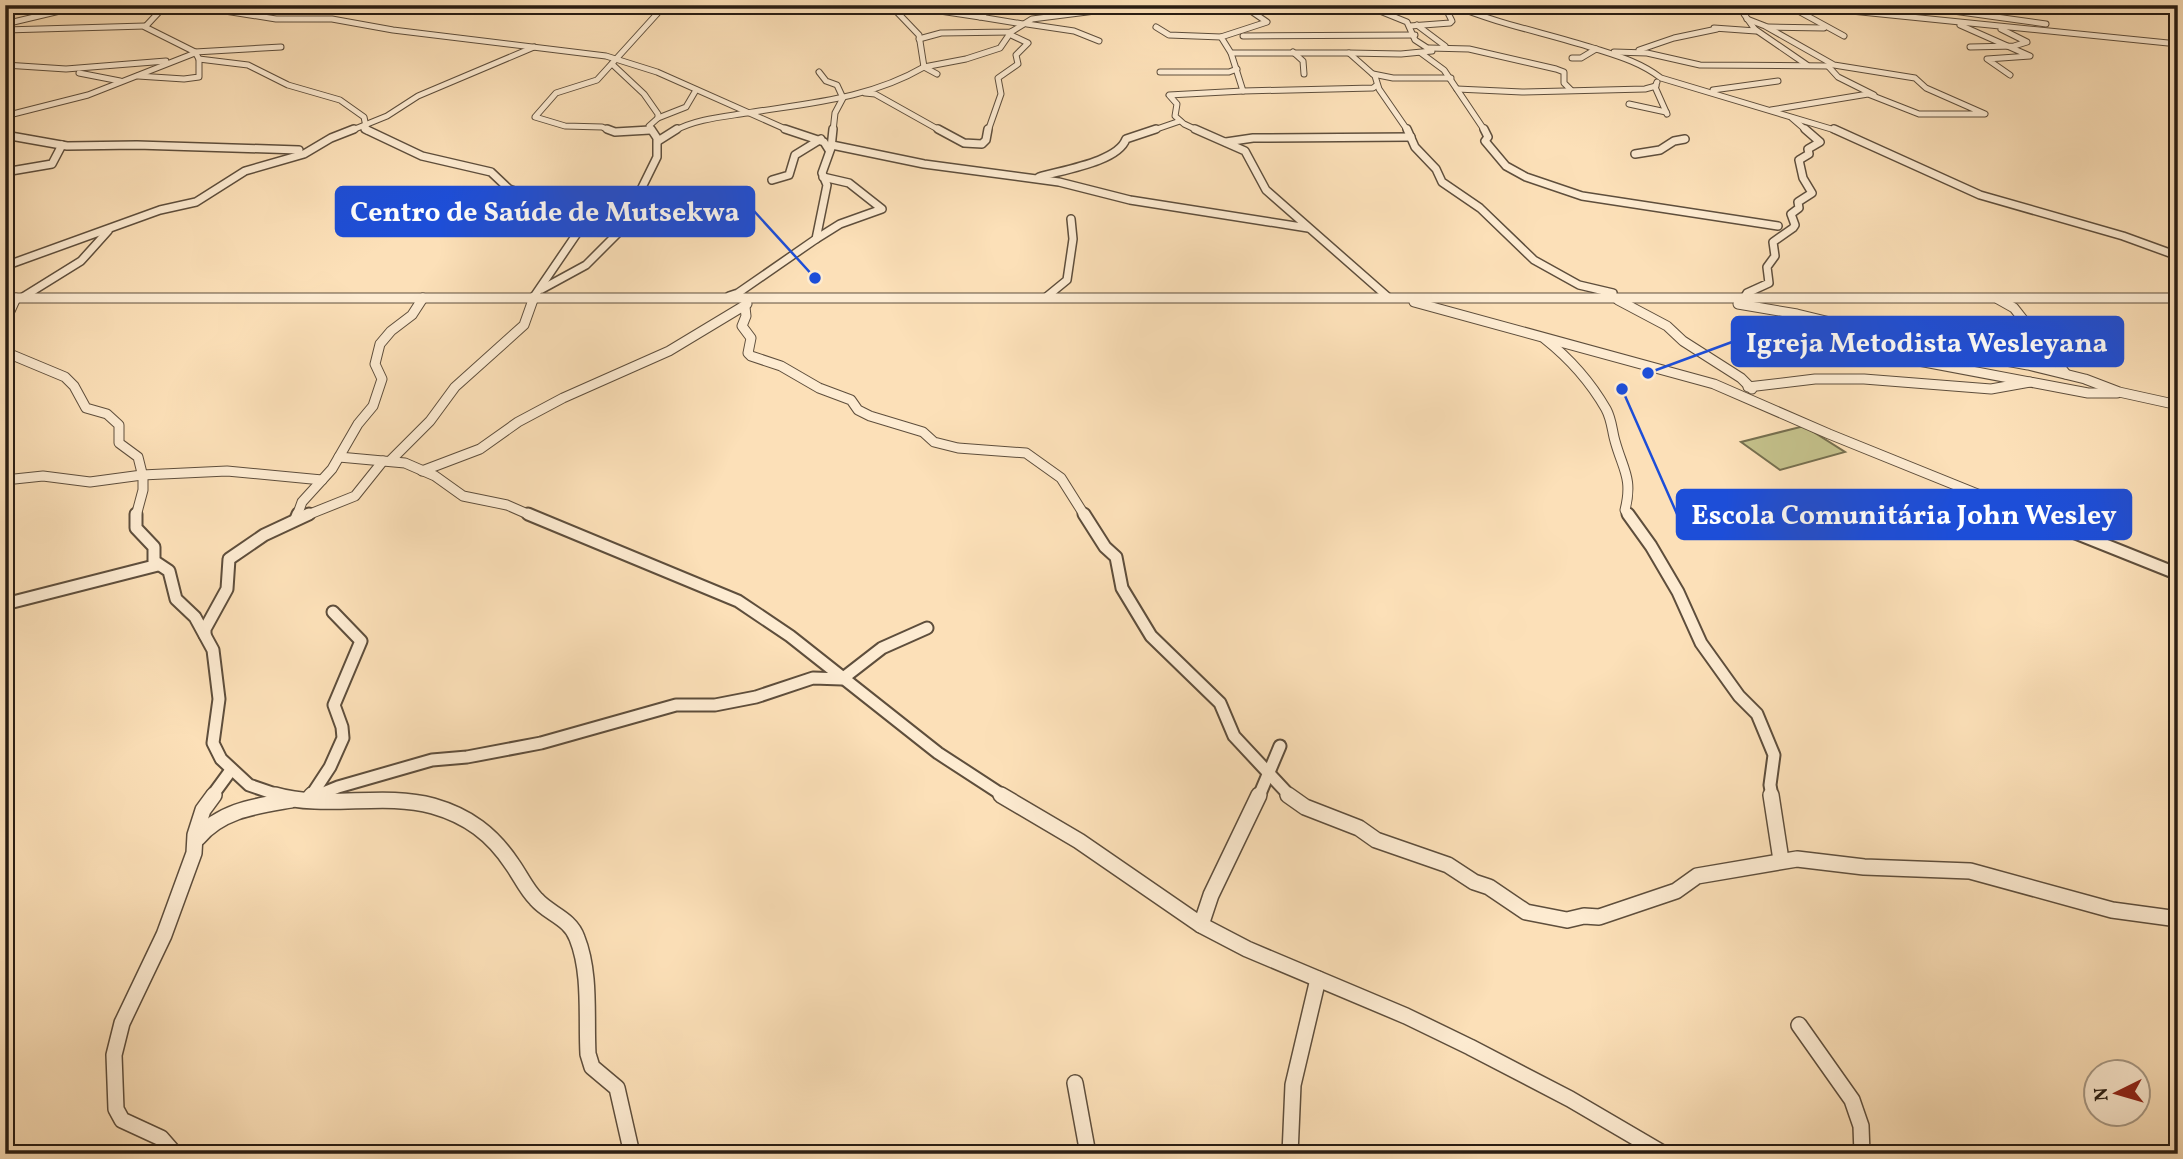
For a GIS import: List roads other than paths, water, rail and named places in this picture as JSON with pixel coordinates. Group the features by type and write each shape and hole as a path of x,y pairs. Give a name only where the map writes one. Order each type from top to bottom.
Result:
{"street":[{"path":"5,24 85,5"},
{"path":"233,13 248,10 255,5"},
{"path":"637,5 663,7"},
{"path":"924,67 917,30 897,12 900,5 1061,28 1090,35 1099,41"},
{"path":"1067,16 1081,5"},
{"path":"658,141 699,120 844,98 894,84 924,67 1003,46 1010,33 1033,19 1095,11 1105,5"},
{"path":"1250,5 1251,11 1267,22 1275,35"},
{"path":"1366,5 1419,26 1452,22 1444,6 1414,5"},
{"path":"1453,5 1487,19 1558,36 1643,64"},
{"path":"1743,5 1747,19 1756,30 1807,65"},
{"path":"1790,5 2178,44"},
{"path":"1790,5 1844,36"},
{"path":"1910,5 2110,32 2113,37"},
{"path":"145,26 159,12 160,6 206,8 276,19 332,19 393,30 537,46 657,72 831,147 924,164 1072,185 1138,201 1308,228"},
{"path":"650,130 615,132 606,128 572,127 536,118 536,114 556,93 597,80 663,7"},
{"path":"1747,19 1768,27 1832,65"},
{"path":"2017,28 2020,20"},
{"path":"1951,21 2030,57 1987,60 2010,75"},
{"path":"1224,36 1267,22"},
{"path":"1409,24 1415,40 1429,48 1446,46 1481,49 1554,68 1564,72 1564,83 1570,90"},
{"path":"1970,47 2009,47 2028,42 1992,25"},
{"path":"5,30 145,26 195,52 199,59 199,77 196,78 138,76"},
{"path":"1419,26 1446,46"},
{"path":"1156,27 1167,36 1415,35"},
{"path":"1768,27 1827,28"},
{"path":"1633,52 1674,38 1715,29 1743,32 1756,30"},
{"path":"862,93 875,94 964,143 982,144 986,140 991,117 1001,94 998,78 1018,64 1016,55 1028,44 1010,33 941,33 919,39"},
{"path":"1224,36 1242,91"},
{"path":"5,266 160,210 196,202 246,171 308,152 387,116 416,97 537,46"},
{"path":"5,116 88,95 195,52 281,47"},
{"path":"1231,53 1421,53 1431,51 1429,48"},
{"path":"1572,58 1581,58 1599,50 1633,52 1700,65 1832,65 1915,78 1926,88 1985,114 1919,114 1838,76 1826,66 1832,65"},
{"path":"1293,52 1299,55 1303,63 1304,75"},
{"path":"1633,52 1634,59 1657,76 1830,127 1975,193 2123,236 2178,256"},
{"path":"1349,53 1373,74 1377,85 1395,108 1415,147 1436,169 1442,183 1480,208 1531,257 1579,285 1637,298"},
{"path":"1421,53 1441,66 1451,78 1483,125 1488,137 1485,141 1492,150 1506,166 1526,177 1582,196 1777,226"},
{"path":"5,65 66,69 180,59"},
{"path":"199,59 245,64 268,73 288,86 340,100 364,117 363,125 369,133 403,149 491,172 509,190 531,198 551,203 634,206"},
{"path":"614,61 644,94 658,118"},
{"path":"924,67 937,74"},
{"path":"66,69 106,80 123,81"},
{"path":"1160,72 1228,72 1237,69"},
{"path":"819,72 826,81 837,85 844,98"},
{"path":"1373,74 1393,78 1451,78"},
{"path":"1629,104 1666,113 1656,86 1657,76"},
{"path":"1706,90 1724,91 1727,88 1778,81"},
{"path":"1377,85 1340,90 1170,95 1177,104 1174,113 1180,121 1249,155 1266,190 1389,298"},
{"path":"1457,89 1522,92 1642,89 1656,86"},
{"path":"650,130 658,118 686,107 696,90"},
{"path":"1769,110 1842,97 1874,95"},
{"path":"816,239 827,185 823,177 831,147 835,109 844,98"},
{"path":"1744,298 1747,293 1769,284 1767,267 1775,256 1773,242 1783,239 1795,225 1791,214 1799,208 1798,202 1812,193 1803,178 1799,160 1809,154 1808,149 1820,142 1792,117"},
{"path":"1033,179 1110,157 1123,148 1126,139 1180,121"},
{"path":"542,289 586,265 621,230 657,157 658,141 650,130"},
{"path":"772,180 789,175 795,155 831,131"},
{"path":"5,135 62,145 147,145 308,152"},
{"path":"1225,142 1253,138 1411,137"},
{"path":"1635,154 1660,150 1674,141 1685,139"},
{"path":"5,172 52,164 62,145"},
{"path":"422,471 480,449 518,422 563,398 669,351 744,299 816,239 840,224 882,209 849,183 823,177"},
{"path":"1975,193 2013,201"},
{"path":"1045,298 1067,280 1072,249 1071,219"},
{"path":"5,322 18,298 84,261 98,247 108,230"},
{"path":"205,635 205,629 227,589 229,559 264,535 296,519 355,496 387,461 430,421 455,387 524,325 532,301 578,232"},
{"path":"1600,291 1615,298"},
{"path":"5,295 18,298 521,298 532,301 718,298 2178,298"},
{"path":"296,519 302,502 322,480 358,424 373,406 380,386 381,374 375,369 375,364 380,344 391,331 412,315 423,298"},
{"path":"1402,298 1678,372 1766,405 1829,434 2178,574"},
{"path":"1694,298 1797,314 1945,350 2066,374 2119,392 2178,405"},
{"path":"1996,298 2012,306 2066,374"},
{"path":"744,299 746,316 742,326 751,338 748,353 751,356 782,367 819,388 851,400 858,410 870,416 923,432 934,442 958,448 1026,453 1061,478 1105,547 1116,557 1122,588 1151,636 1220,703 1234,736 1283,791 1305,807 1359,828 1376,841 1448,865 1489,887 1526,912 1567,920 1584,916 1599,917 1676,891 1697,876 1797,859 1864,867 1970,871 2112,911 2178,919"},
{"path":"1626,300 1741,378 1766,405"},
{"path":"1543,337 1567,356 1606,409 1612,421 1615,442 1626,467 1630,490 1625,510 1651,546 1678,592 1701,643 1739,696 1756,714 1765,730 1774,755 1770,785 1782,860"},
{"path":"1850,348 2088,393 2119,392"},
{"path":"5,352 18,359 55,370 74,385 86,408 110,416 119,425 120,443 138,457 138,469 144,485 136,528 154,547 154,561 169,571 176,599 189,610 213,650 218,709 213,743 231,770 249,785 301,800 409,802 433,806 475,822 507,856 536,900 571,925 584,960 588,1054 592,1067 617,1088 632,1154"},
{"path":"1748,387 1815,379 1864,379 1991,389 2009,384 2030,383"},
{"path":"339,457 387,461 422,471 435,476 463,496 507,505 738,601 790,636 842,679 967,773 1079,841 1201,925 1247,949 1406,1016 1470,1047 1570,1099 1664,1154"},
{"path":"5,480 43,476 90,482 142,475 247,471 322,480"},
{"path":"5,604 158,565"},
{"path":"301,800 323,780 342,738 343,730 334,714 334,705 361,641 333,612"},
{"path":"195,843 207,826 245,810 301,800 432,760 467,757 541,743 677,705 696,703 709,706 767,694 782,686 816,676 842,679 882,648 927,628"},
{"path":"1201,925 1211,895 1244,831 1280,747"},
{"path":"175,1154 161,1138 122,1120 116,1109 114,1096 114,1055 122,1023 164,935 194,853 203,810 231,770"},
{"path":"1290,1154 1293,1085 1318,979"},
{"path":"1799,1025 1852,1100 1861,1126 1862,1154"},
{"path":"1075,1083 1088,1154"}],"place":[{"name":"Centro de Saúde de Mutsekwa","path":"815,278"},
{"name":"Igreja Metodista Wesleyana","path":"1648,373"},
{"name":"Escola Comunitária John Wesley","path":"1622,389"}]}
